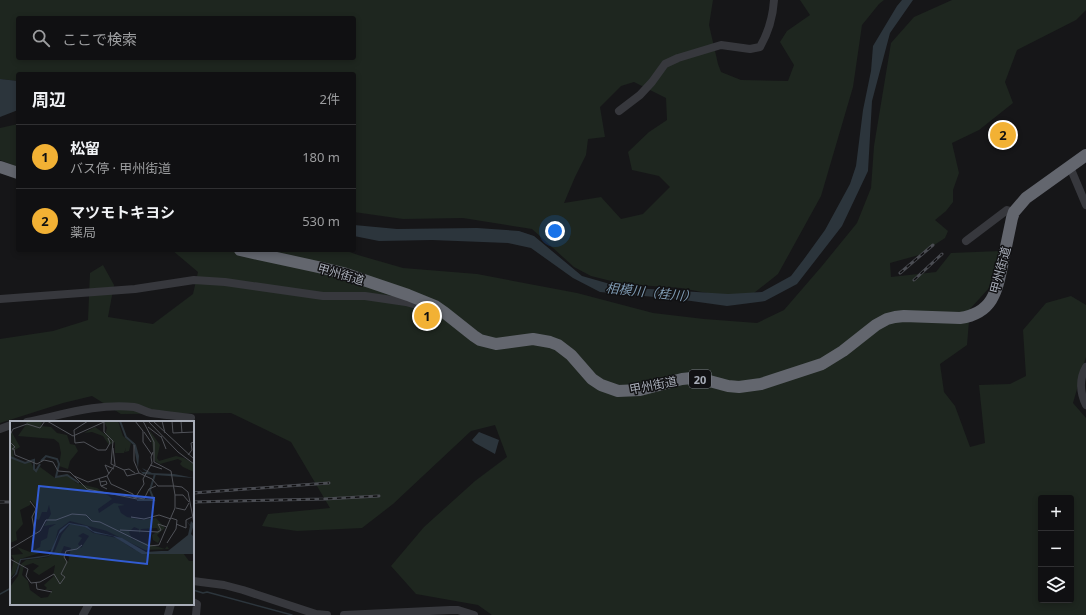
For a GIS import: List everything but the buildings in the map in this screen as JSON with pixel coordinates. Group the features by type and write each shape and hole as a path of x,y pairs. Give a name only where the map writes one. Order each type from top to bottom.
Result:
{"highway":[{"name":"甲州街道","path":"250,252 318,266 408,295 445,312 480,340 496,344 533,339 558,345 571,354 592,379 601,385 618,391 640,390 682,379 692,378 728,386 748,386 761,384 822,364 844,351 876,325 887,319 904,316 960,318 977,313 990,302 997,290 1014,212 1026,198 1086,155"},
{"path":"0,167 16,172"}],"street":[{"path":"620,111 640,95 665,64 678,58 721,45 750,49 760,47 773,17 774,0"},
{"path":"1070,167 1086,205"},
{"path":"966,241 1007,210 1014,212"},
{"path":"0,299 135,289 194,280 225,282 323,296 365,296 406,302 430,309 434,306"},
{"path":"1086,368 1082,374 1081,382 1081,390 1086,405"},
{"path":"31,421 71,411 101,407 125,406 136,407 150,412 191,418"},
{"path":"0,429 10,425"},
{"path":"194,581 224,585 316,614 327,615"},
{"path":"194,602 197,604 196,615"},
{"path":"83,615 88,605"},
{"path":"168,615 171,605"},
{"path":"344,615 450,610 474,615"}],"shaded area":[{"path":"0,0 713,0 709,25 721,72 741,80 788,81 794,65 780,42 787,31 810,15 800,0 884,0 862,25 853,87 821,196 778,274 754,293 728,297 681,288 623,284 591,276 574,267 532,229 463,218 403,219 356,212 356,72 16,72 16,81 0,79","holes":["634,82 666,98 667,120 649,132 628,152 632,170 659,176 670,187 643,214 621,219 601,197 564,203 586,155 588,139 605,137 600,107 621,86"]},
{"path":"952,0 1086,0 1086,10 1076,20 1017,50 1005,82 1013,103 979,130 952,143 959,173 953,190 953,202 946,211 935,220 948,231 945,238 919,255 890,263 891,277 936,272 951,253 1000,251 989,288 970,309 967,345 940,364 944,392 955,406 970,447 985,443 979,385 1010,384 1026,376 1023,330 1046,303 1071,296 1086,305 1086,357 1073,403 1086,418 1086,615 492,615 478,605 416,594 391,566 424,527 475,481 507,457 495,425 471,431 393,504 362,528 297,531 262,526 268,514 330,508 291,442 231,413 121,414 92,396 63,403 0,423 0,339 53,331 88,320 90,273 103,265 114,285 108,317 153,324 193,294 198,272 174,252 350,252 403,268 477,274 577,293 653,313 757,323 784,310 857,223 871,188 874,146 891,43 914,17"},
{"path":"16,124 16,166 0,160 0,128"}],"water":[{"name":"相模川（桂川）","path":"902,0 913,0 890,33 872,101 868,171 842,226 797,284 765,301 727,306 677,299 600,292 573,278 531,248 508,243 432,240 379,241 356,236 356,225 397,229 477,228 519,231 534,236 582,276 610,284 633,288 728,294 762,292 791,276 825,230 850,184 856,166 863,110 871,71 873,46"},
{"path":"0,79 16,81 16,111 0,117"},
{"path":"479,432 499,440 495,454 472,440"}],"waterway":[{"path":"0,594 10,589"},
{"path":"194,590 203,593 207,592 292,615"}],"railway":[{"path":"900,273 933,245"},
{"path":"914,280 942,254"},
{"path":"194,493 329,483"},
{"path":"194,502 324,499 379,496"},
{"path":"0,502 10,502"}],"place":[{"name":"マツモトキヨシ","path":"1003,135"},
{"name":"松留","path":"427,316"}]}
